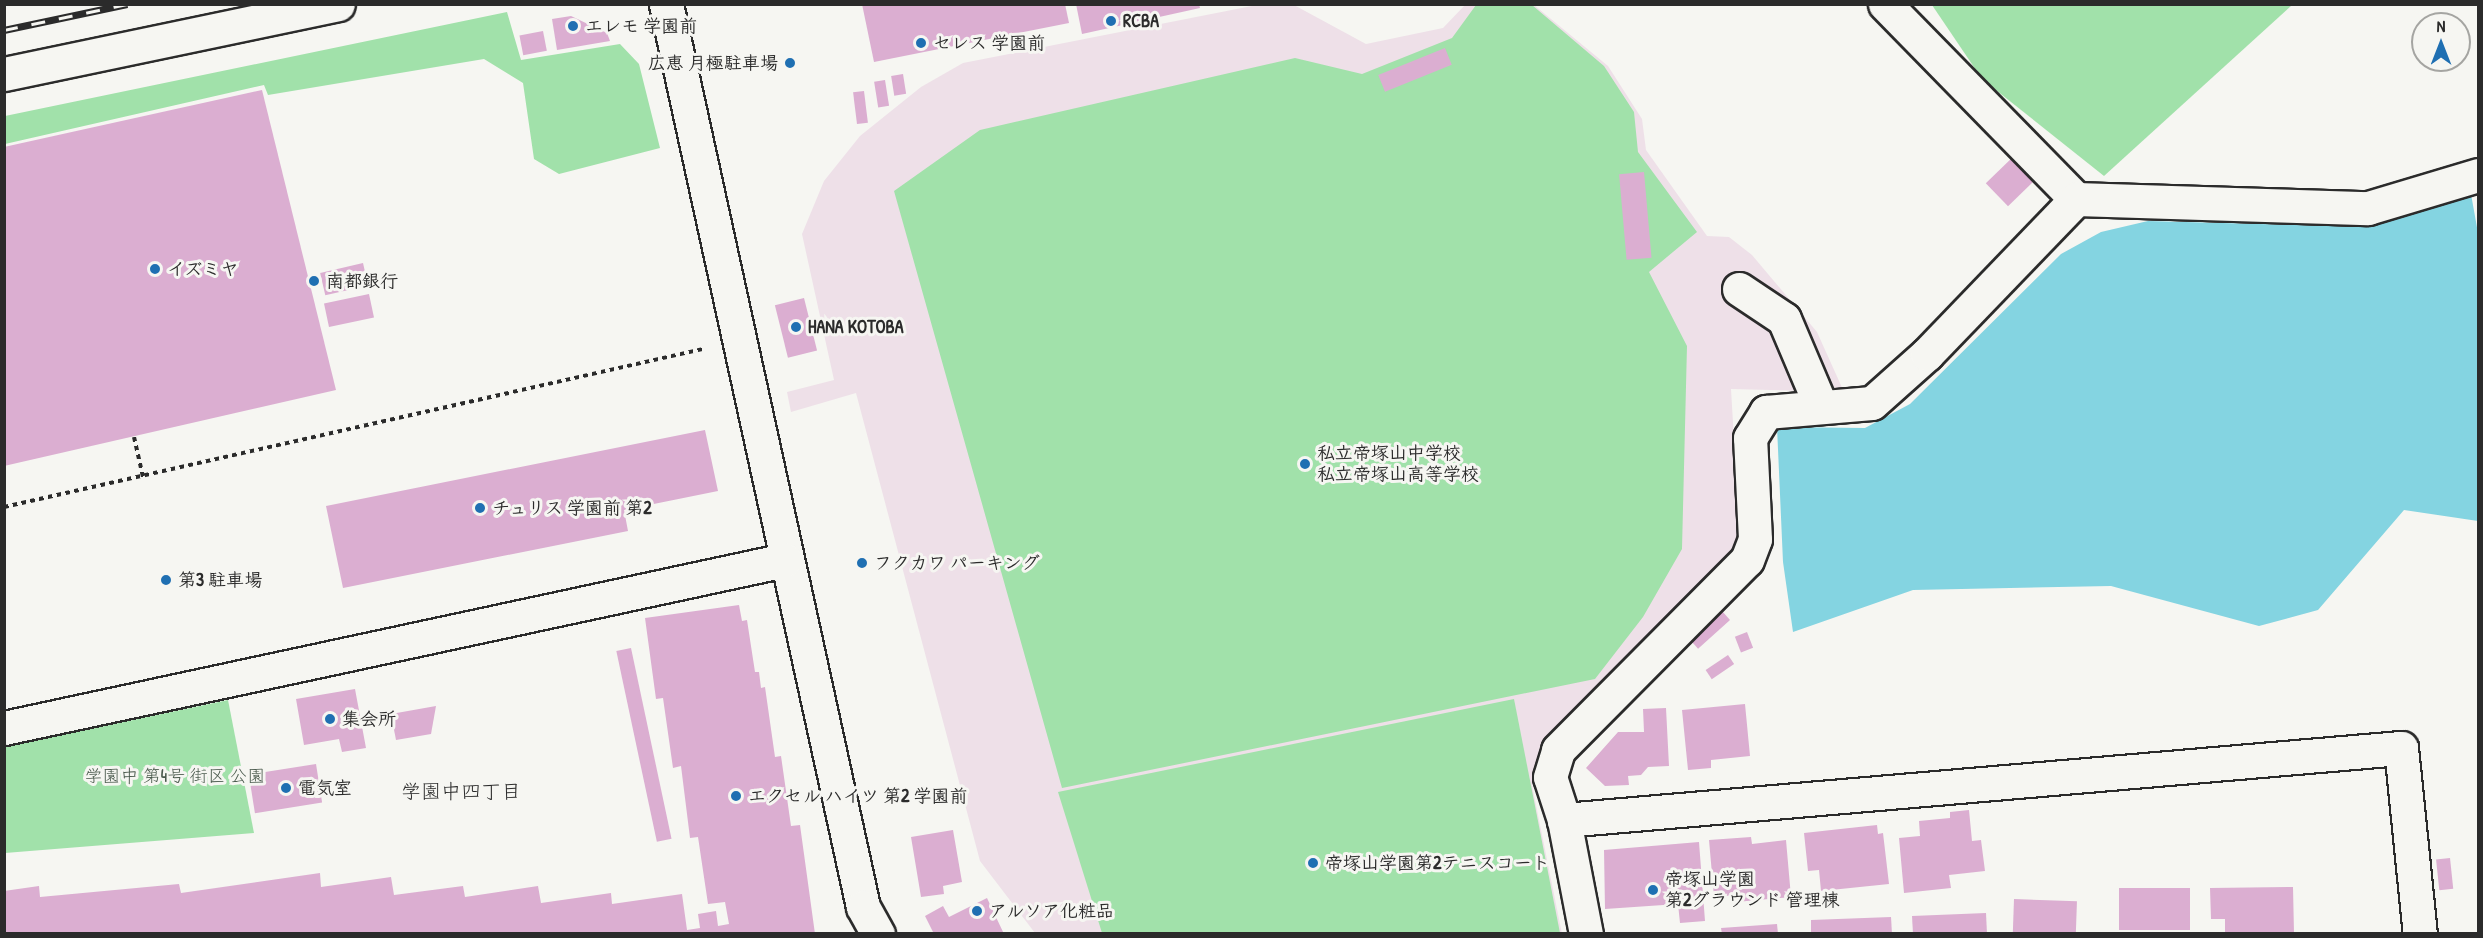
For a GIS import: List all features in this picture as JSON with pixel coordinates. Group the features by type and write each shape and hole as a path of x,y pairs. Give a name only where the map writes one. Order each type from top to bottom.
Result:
{"street":[{"path":"4,74 338,4"},
{"path":"666,4 740,341 785,560 863,907 878,933"},
{"path":"1885,4 2076,199 2368,208 2478,176"},
{"path":"1586,933 1564,820 1550,777 1558,750 1747,560 1755,539 1750,438 1766,412 1821,405 1872,403 1927,354 2076,199"},
{"path":"1739,289 1784,319 1821,405"},
{"path":"4,728 785,560"},
{"path":"1564,820 2401,748 2420,933"}],"path":[{"path":"4,507 740,341"},
{"path":"134,436 144,477"}],"shaded area":[{"name":"私立帝塚山中学校 私立帝塚山高等学校","path":"1262,4 1294,5 1366,44 1443,28 1465,5 1534,5 1608,66 1642,119 1646,150 1707,236 1729,237 1752,255 1817,332 1844,392 1731,389 1740,541 1730,558 1555,730 1538,755 1532,785 1562,934 1035,933 980,861 856,393 791,412 787,392 834,380 802,234 824,181 860,136 921,87 963,63"}],"green space":[{"name":"私立帝塚山中学校 私立帝塚山高等学校","path":"1476,5 1532,5 1604,66 1634,112 1638,152 1697,232 1649,272 1687,346 1682,549 1643,617 1595,679 1062,788 894,191 980,130 1295,58 1362,74 1452,38"},
{"path":"1932,5 2292,5 2104,176 1982,79"},
{"path":"507,12 521,60 620,44 639,64 660,148 559,174 534,159 523,83 484,59 268,95 264,85 5,144 5,116"},
{"name":"帝塚山学園第2テニスコート","path":"1514,699 1560,933 1102,933 1058,792"},
{"name":"学園中 第4号 街区 公園","path":"228,700 254,833 5,853 5,747"}],"water":[{"path":"2471,194 2478,233 2478,521 2404,510 2318,610 2259,626 2111,586 1913,590 1793,632 1783,562 1777,427 1865,428 1910,404 2061,254 2101,232 2148,221 2368,227"}],"building":[{"name":"セレス 学園前","path":"862,4 1065,4 1069,23 874,62"},
{"name":"RCBA","path":"1076,4 1199,4 1200,8 1082,34"},
{"name":"エレモ 学園前","path":"571,16 607,33 610,41 557,50 552,19"},
{"path":"543,31 547,51 523,55 519,36"},
{"path":"1445,48 1452,65 1385,92 1378,75"},
{"path":"903,74 906,94 894,96 891,76"},
{"path":"885,80 889,106 878,107 874,82"},
{"name":"イズミヤ","path":"262,90 336,390 4,466 4,147"},
{"path":"864,91 868,123 857,124 853,92"},
{"path":"2016,154 2038,177 2008,206 1986,183"},
{"path":"1644,172 1651,258 1627,260 1619,174"},
{"path":"363,263 368,285 325,295 320,273"},
{"path":"369,294 374,317 329,327 324,304"},
{"name":"HANA KOTOBA","path":"804,298 817,350 788,358 775,305"},
{"name":"チュリス 学園前 第2","path":"705,430 718,491 624,510 628,531 343,588 326,506"},
{"name":"エクセル ハイツ 第2 学園前","path":"739,605 742,621 747,620 755,672 759,672 761,688 765,687 775,757 781,756 791,826 800,825 815,934 4,934 4,891 39,886 40,897 179,884 181,893 320,873 321,887 391,877 394,895 463,886 465,897 538,886 541,903 611,893 612,904 682,894 687,930 700,928 698,914 716,911 718,926 729,924 725,902 708,904 698,837 690,838 681,766 673,768 663,698 656,699 645,618"},
{"path":"1722,611 1730,620 1698,649 1690,640"},
{"path":"1747,632 1753,648 1741,653 1735,637"},
{"path":"631,648 672,839 657,842 616,651"},
{"path":"1728,655 1734,664 1712,679 1706,670"},
{"name":"集会所","path":"355,689 366,748 342,752 339,739 304,745 296,699"},
{"path":"1745,704 1750,756 1711,760 1711,768 1688,770 1682,710"},
{"path":"436,706 431,734 396,740 391,714"},
{"path":"1666,708 1669,766 1648,767 1641,775 1628,776 1629,785 1605,786 1586,768 1618,732 1644,732 1643,709"},
{"name":"電気室","path":"316,764 322,803 255,813 249,775"},
{"path":"1969,810 1972,841 1981,840 1985,871 1949,875 1951,888 1904,893 1899,838 1920,836 1919,821 1950,818 1950,812"},
{"path":"1877,825 1878,834 1883,833 1889,884 1821,891 1819,870 1808,871 1804,833"},
{"path":"953,830 962,882 943,886 944,894 921,897 911,837"},
{"path":"1751,837 1752,844 1786,840 1791,897 1736,902 1736,895 1714,897 1709,840"},
{"name":"帝塚山学園 第2グラウンド 管理棟","path":"1699,842 1705,921 1680,923 1678,904 1605,909 1604,850"},
{"path":"2450,858 2453,889 2439,890 2436,859"},
{"path":"2293,887 2294,933 2225,934 2225,919 2211,919 2210,888"},
{"path":"2119,888 2190,888 2190,930 2119,930"},
{"name":"アルソア化粧品","path":"987,898 1004,934 934,934 925,916 943,906 949,917"},
{"path":"2014,899 2077,901 2076,934 2013,934"},
{"path":"1986,913 1987,934 1913,934 1912,916"},
{"path":"1891,917 1892,934 1811,934 1811,920"},
{"path":"1777,924 1778,934 1722,934 1721,928"}],"railway":[{"path":"4,30 127,4"}],"place":[{"name":"RCBA","path":"1111,21"},
{"name":"エレモ 学園前","path":"573,26"},
{"name":"セレス 学園前","path":"921,43"},
{"name":"広恵 月極駐車場","path":"790,63"},
{"name":"イズミヤ","path":"155,269"},
{"name":"南都銀行","path":"314,281"},
{"name":"HANA KOTOBA","path":"796,327"},
{"name":"私立帝塚山中学校 私立帝塚山高等学校","path":"1305,464"},
{"name":"チュリス 学園前 第2","path":"480,508"},
{"name":"フクカワ パーキング","path":"862,563"},
{"name":"第3 駐車場","path":"166,580"},
{"name":"集会所","path":"330,719"},
{"name":"電気室","path":"286,788"},
{"name":"エクセル ハイツ 第2 学園前","path":"736,796"},
{"name":"帝塚山学園第2テニスコート","path":"1313,863"},
{"name":"帝塚山学園 第2グラウンド 管理棟","path":"1653,890"},
{"name":"アルソア化粧品","path":"977,911"}],"district":[{"name":"学園中四丁目","path":"461,790"}]}
